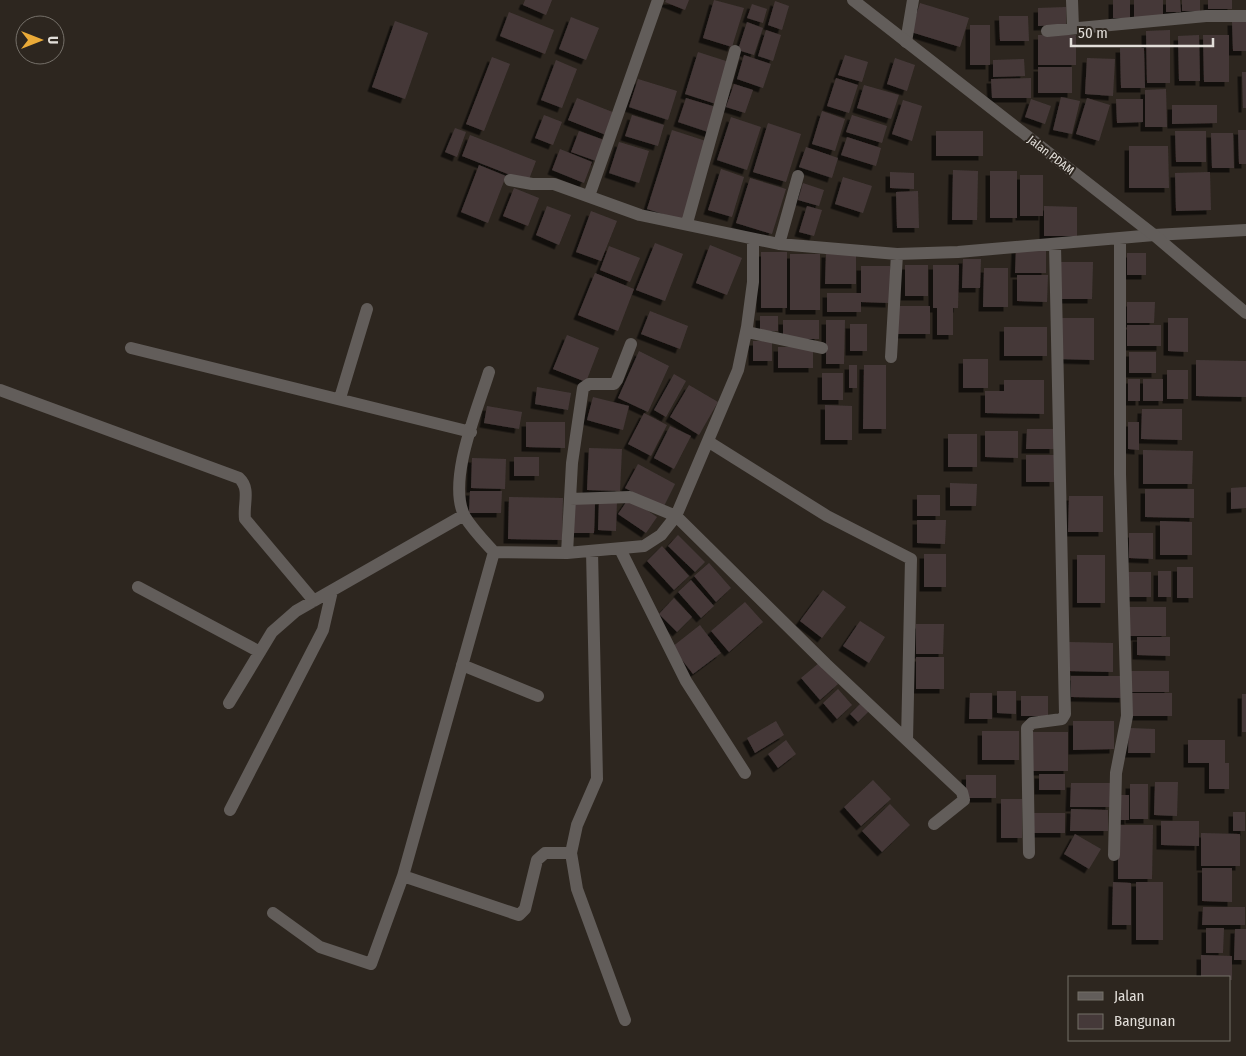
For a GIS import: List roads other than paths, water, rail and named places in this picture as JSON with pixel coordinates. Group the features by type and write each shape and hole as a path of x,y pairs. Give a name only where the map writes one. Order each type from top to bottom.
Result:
{"street":[{"path":"589,196 658,0"},
{"name":"Jalan PDAM","path":"853,0 1154,235 1246,313"},
{"path":"906,42 913,0"},
{"path":"1072,0 1074,28"},
{"path":"1047,30 1206,16 1246,16"},
{"path":"687,223 736,51"},
{"path":"779,244 798,176"},
{"path":"510,180 532,184 554,184 640,215 687,223 779,244 896,254 1056,245 1154,235 1246,230"},
{"path":"1114,855 1116,773 1128,716 1120,474 1120,238"},
{"path":"494,552 567,553 620,550 644,546 661,535 676,516 738,370 746,332 753,282 753,239"},
{"path":"1029,854 1027,728 1032,723 1062,719 1065,714 1056,245"},
{"path":"890,357 896,254"},
{"path":"340,398 367,309"},
{"path":"746,332 822,348"},
{"path":"567,553 572,463 583,388 590,384 614,384 631,344"},
{"path":"131,348 340,398 471,432"},
{"path":"489,372 460,468 459,487 464,515 494,552"},
{"path":"0,390 239,478 244,482 246,492 245,519 314,601"},
{"path":"709,442 827,516 911,559 907,740"},
{"path":"570,499 630,497 676,516 826,664 964,795 964,800 934,824"},
{"path":"229,703 272,632 296,611 464,515"},
{"path":"620,550 686,681 745,773"},
{"path":"592,551 597,779 576,825 571,853 576,889 625,1020"},
{"path":"273,913 320,947 371,964 403,876 494,552"},
{"path":"138,587 260,652"},
{"path":"230,810 323,630 332,591"},
{"path":"462,665 538,696"},
{"path":"403,876 519,915 525,909 537,860 545,854 571,853"}]}
